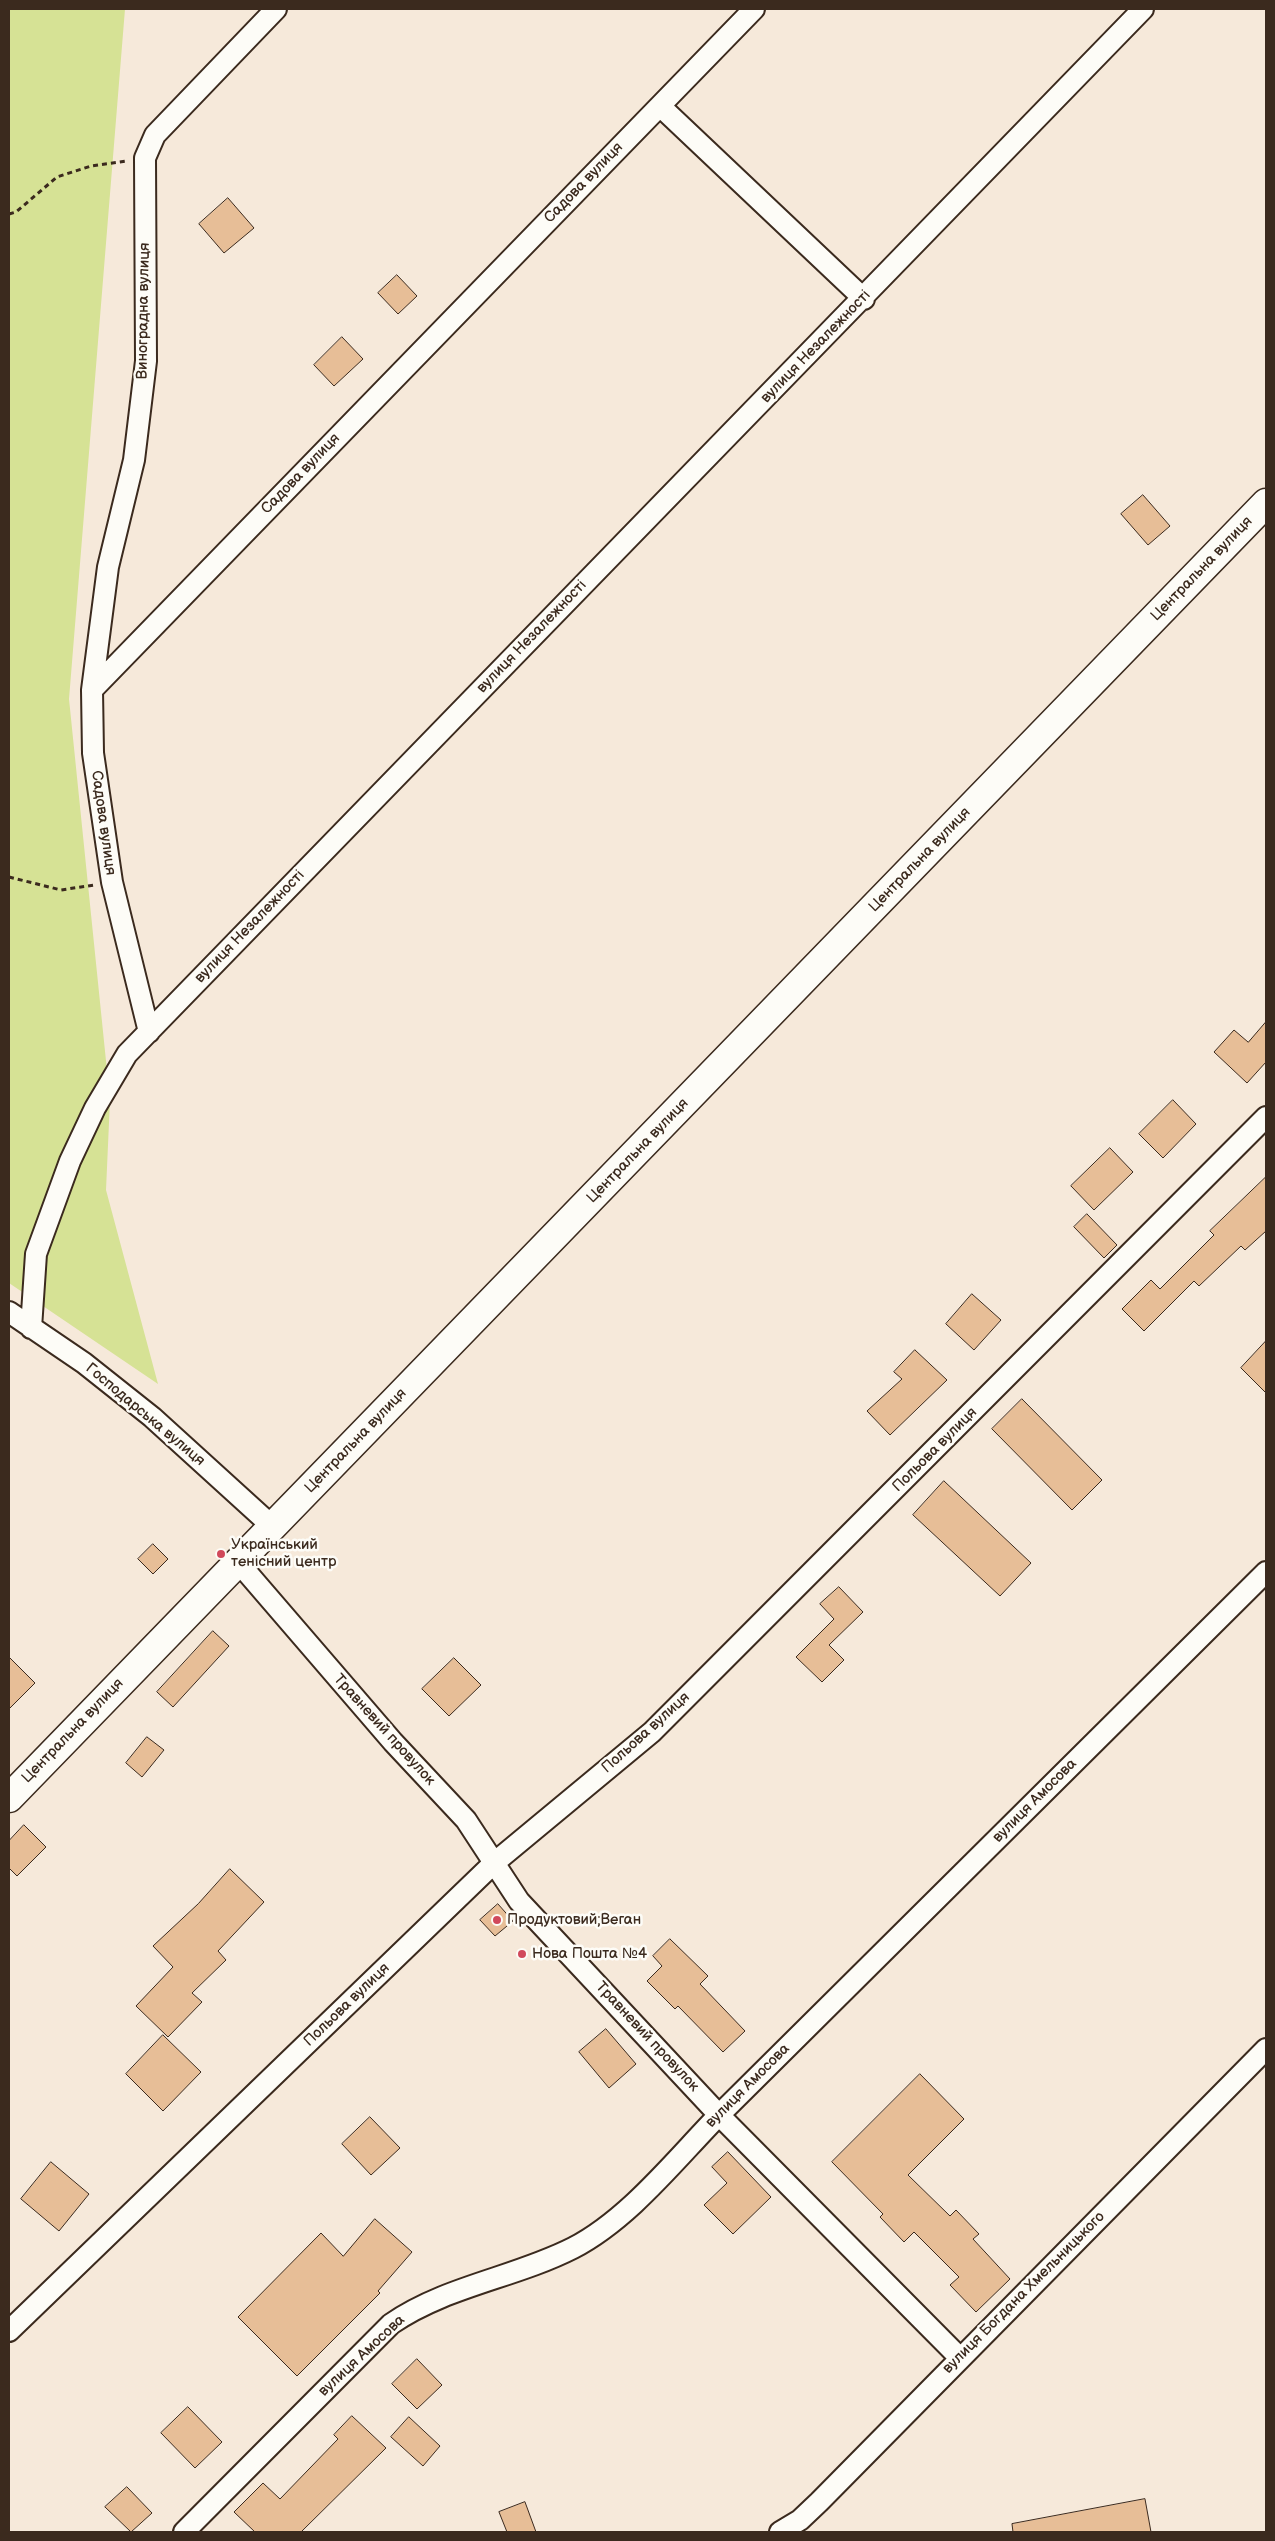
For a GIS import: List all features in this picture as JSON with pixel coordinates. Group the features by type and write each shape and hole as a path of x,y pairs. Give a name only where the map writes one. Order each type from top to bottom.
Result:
{"main road":[{"name":"Центральна вулиця","path":"9,1798 1266,503"}],"street":[{"name":"Виноградна вулиця","path":"92,690 108,567 134,460 146,361 145,158 155,135 276,9"},
{"name":"Садова вулиця","path":"149,1032 112,882 94,753 92,690 754,9"},
{"name":"вулиця Незалежності","path":"30,1328 36,1254 70,1161 95,1108 127,1054 369,803 864,299 1143,9"},
{"path":"660,106 864,299"},
{"name":"Польова вулиця","path":"9,2331 494,1863 652,1732 1266,1117"},
{"name":"Господарська вулиця","path":"9,1312 84,1363 152,1417 273,1528"},
{"name":"Травневий провулок","path":"238,1562 393,1742 466,1820 519,1901 719,2115 960,2358"},
{"name":"вулиця Амосова","path":"184,2532 391,2324 407,2313 438,2298 542,2261 573,2248 601,2232 632,2204 719,2115 1266,1572"},
{"name":"вулиця Богдана Хмельницького","path":"780,2532 800,2520 1266,2049"}],"path":[{"path":"9,214 16,212 57,178 91,166 145,158"},
{"path":"9,877 61,890 112,882"}],"green space":[{"path":"9,9 125,9 69,699 110,1100 106,1190 158,1384 9,1283"}],"building":[{"path":"228,198 254,228 224,253 199,224"},
{"path":"397,275 417,296 398,314 378,293"},
{"path":"342,337 363,359 334,386 314,365"},
{"path":"1143,495 1170,526 1148,545 1121,514"},
{"path":"1266,1022 1266,1062 1247,1083 1214,1052 1234,1030 1248,1042"},
{"path":"1173,1100 1196,1124 1163,1158 1139,1134"},
{"path":"1110,1148 1133,1172 1094,1210 1071,1186"},
{"path":"1266,1177 1266,1231 1245,1250 1241,1246 1199,1286 1194,1281 1144,1331 1122,1309 1151,1280 1160,1289 1214,1235 1210,1231"},
{"path":"1087,1214 1117,1245 1104,1258 1074,1227"},
{"path":"972,1294 1001,1320 974,1350 946,1324"},
{"path":"1266,1341 1266,1393 1241,1368"},
{"path":"915,1350 947,1380 890,1435 867,1411 902,1379 894,1372"},
{"path":"1022,1399 1102,1480 1072,1510 992,1429"},
{"path":"944,1481 1031,1563 1000,1596 913,1515"},
{"path":"153,1544 168,1559 153,1574 138,1559"},
{"path":"839,1587 863,1612 829,1645 844,1660 822,1682 796,1657 834,1619 820,1604"},
{"path":"213,1631 229,1646 173,1707 157,1692"},
{"path":"9,1657 35,1683 9,1709"},
{"path":"454,1658 481,1685 449,1716 422,1689"},
{"path":"147,1737 164,1750 142,1777 126,1763"},
{"path":"24,1825 46,1847 17,1876 9,1868 9,1841"},
{"path":"230,1869 264,1902 218,1951 226,1960 192,1993 202,2002 168,2037 136,2006 173,1967 153,1946 198,1904"},
{"name":"Продуктовий;Веган","path":"498,1904 513,1921 495,1936 480,1920"},
{"path":"670,1939 708,1976 700,1984 745,2031 723,2052 678,2006 675,2009 647,1981 662,1966 653,1956"},
{"path":"606,2029 636,2064 609,2088 579,2052"},
{"path":"163,2035 201,2072 163,2111 126,2074"},
{"path":"920,2074 964,2119 908,2175 950,2216 956,2210 979,2234 973,2239 1010,2279 976,2312 950,2285 959,2277 914,2232 904,2242 880,2217 883,2214 832,2162"},
{"path":"370,2117 400,2148 371,2175 342,2144"},
{"path":"728,2152 771,2197 733,2234 704,2205 727,2183 712,2167"},
{"path":"51,2162 89,2194 59,2231 21,2199"},
{"path":"375,2219 412,2252 378,2291 380,2293 297,2376 238,2317 321,2233 343,2256"},
{"path":"417,2359 442,2385 417,2409 392,2384"},
{"path":"188,2407 222,2442 195,2468 161,2433"},
{"path":"352,2416 386,2448 301,2532 255,2532 234,2512 263,2483 280,2499 338,2439 334,2435"},
{"path":"409,2417 440,2446 423,2466 391,2437"},
{"path":"127,2487 152,2513 131,2532 105,2507"},
{"path":"1145,2499 1151,2532 1013,2532 1012,2524"},
{"path":"525,2502 536,2532 507,2532 499,2512"}],"place":[{"name":"Український тенісний центр","path":"221,1554"},
{"name":"Продуктовий;Веган","path":"497,1920"},
{"name":"Нова Пошта №4","path":"522,1954"}]}
